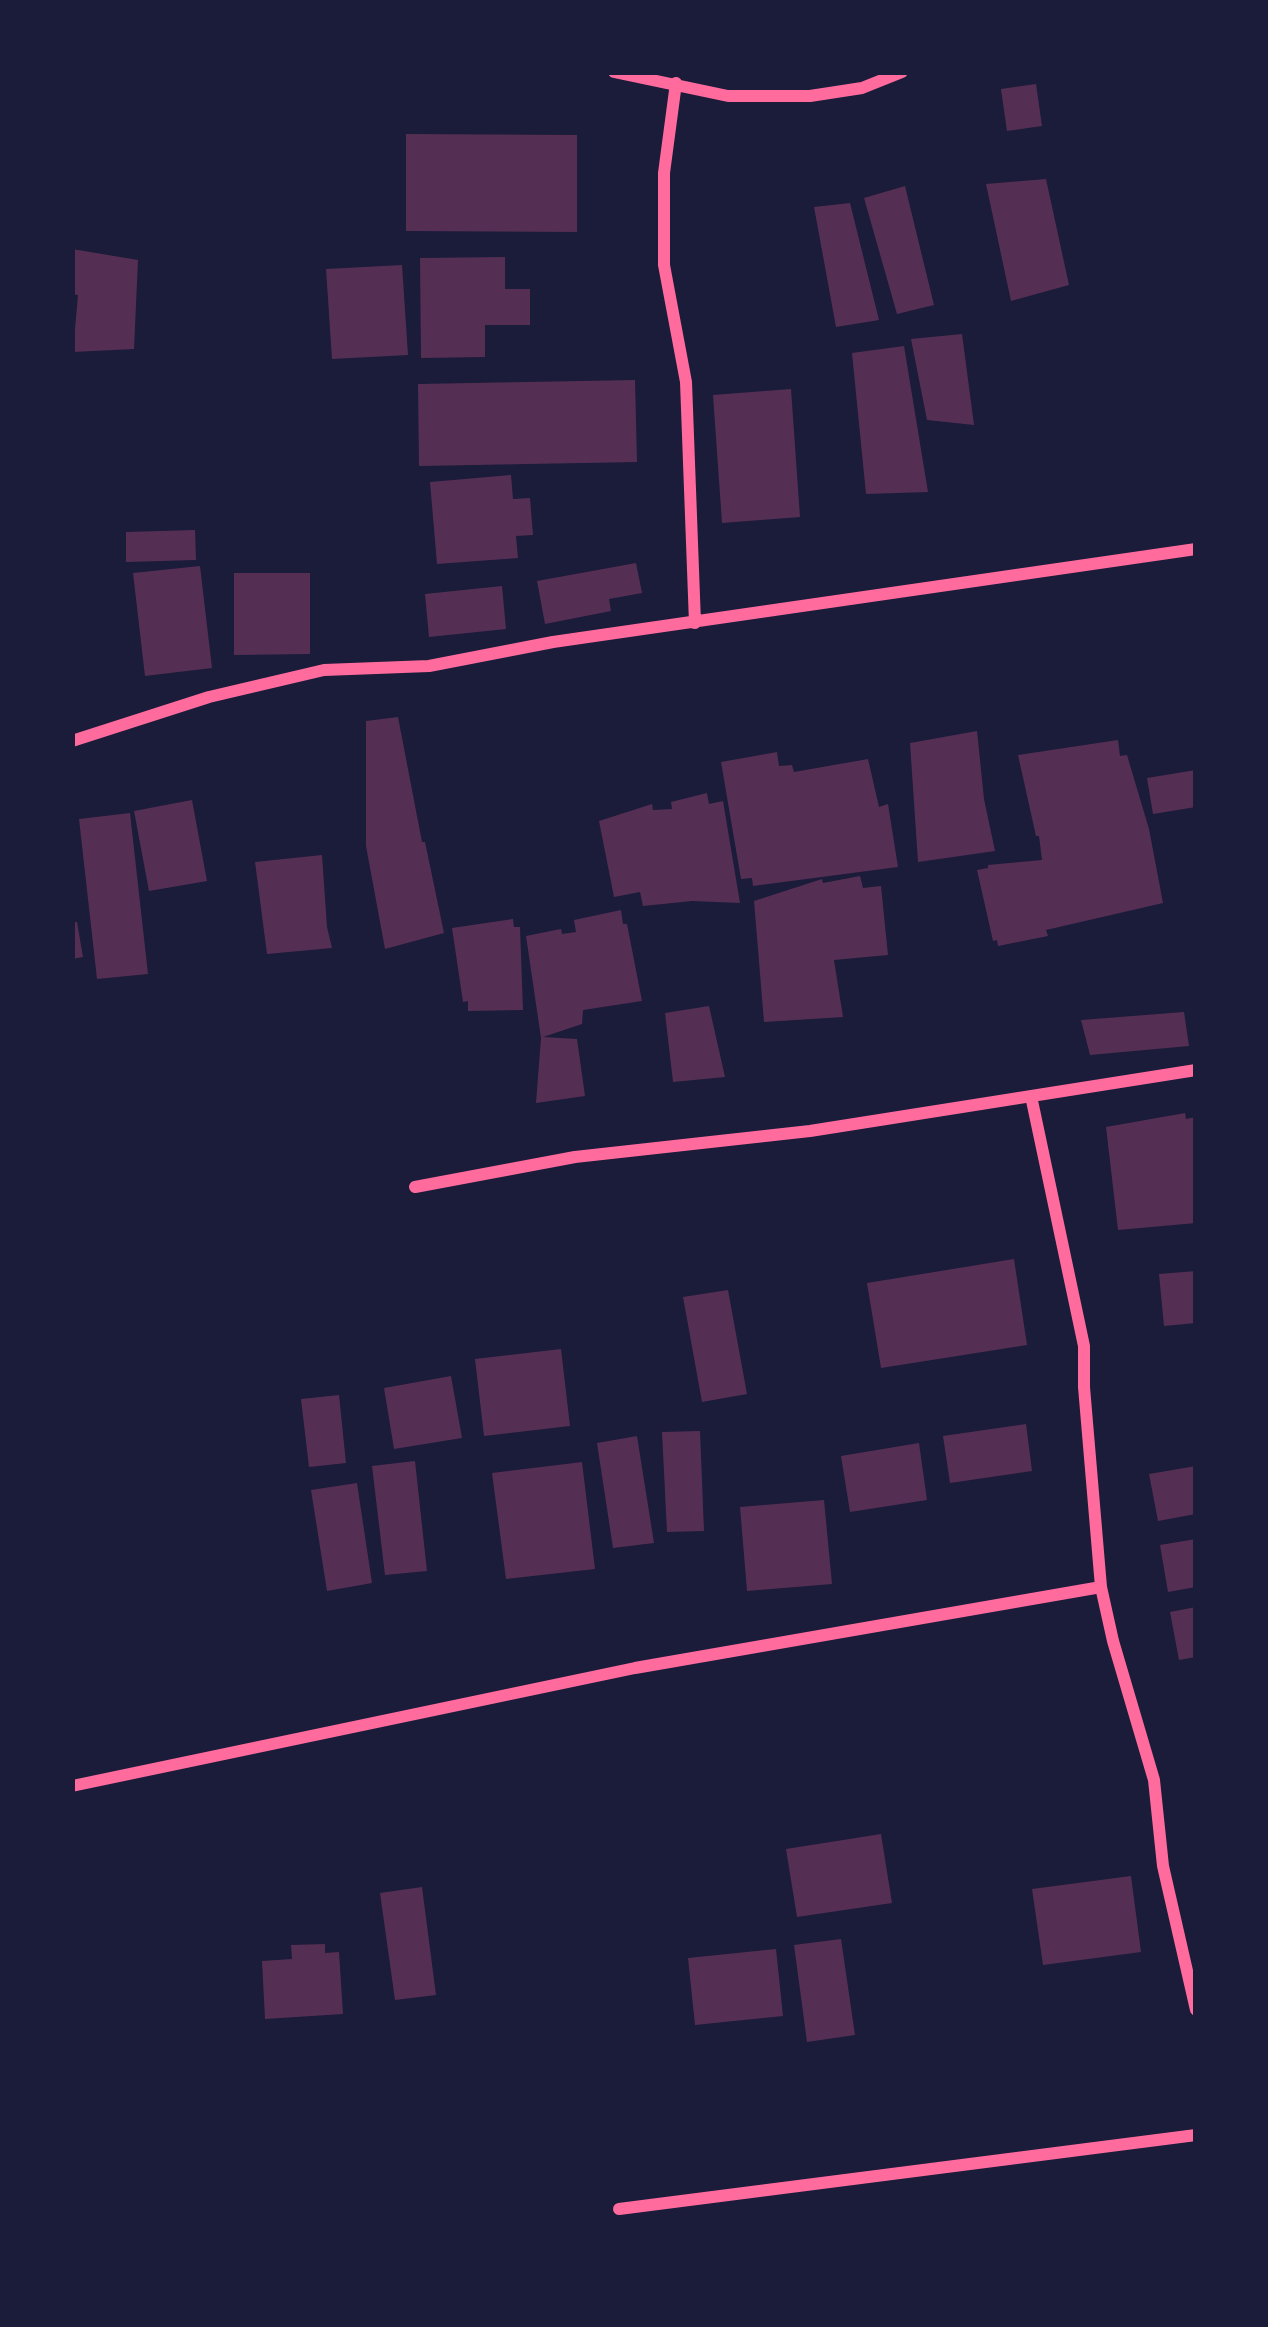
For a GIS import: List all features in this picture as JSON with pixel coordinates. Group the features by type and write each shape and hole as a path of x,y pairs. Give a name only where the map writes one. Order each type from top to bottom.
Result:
{"street":[{"path":"614,72 728,96 810,96 862,88 896,73"},
{"path":"676,83 664,173 664,265 686,382 694,623"},
{"path":"72,741 209,698 325,670 430,666 553,642 1196,549"},
{"path":"416,1187 575,1157 810,1131 1196,1070"},
{"path":"1031,1096 1084,1346 1101,1587 1154,1780 1163,1866 1196,2010"},
{"path":"72,1786 634,1668 1101,1587"},
{"path":"619,2209 1196,2135"}],"building":[{"path":"1036,84 1042,126 1007,131 1001,89"},
{"path":"406,134 577,135 577,232 406,231"},
{"path":"1046,179 1069,285 1011,301 986,184"},
{"path":"905,186 934,305 897,314 864,198"},
{"path":"850,203 879,320 836,327 814,207"},
{"path":"72,249 138,260 134,349 73,352 78,295 72,294"},
{"path":"505,257 505,289 530,289 530,325 485,325 485,357 421,358 420,258"},
{"path":"402,265 408,355 332,359 326,269"},
{"path":"962,334 974,425 927,420 911,339"},
{"path":"904,346 928,492 866,494 852,353"},
{"path":"635,380 637,462 419,466 418,384"},
{"path":"791,389 800,517 722,523 713,395"},
{"path":"511,475 513,499 530,498 533,535 516,536 518,558 437,564 430,482"},
{"path":"195,530 196,560 126,562 126,532"},
{"path":"636,563 642,593 609,599 611,611 545,624 537,581"},
{"path":"200,566 212,668 145,676 133,573"},
{"path":"234,573 310,573 310,654 234,655"},
{"path":"502,586 506,629 429,637 425,594"},
{"path":"398,717 444,933 385,949 366,846 366,721"},
{"path":"977,731 995,851 918,862 910,743"},
{"path":"1118,740 1149,829 1163,903 998,946 977,870 1042,860 1018,755"},
{"path":"777,752 779,766 792,765 794,772 868,759 879,807 888,804 898,867 753,886 752,878 741,879 721,762"},
{"path":"1196,770 1196,807 1153,814 1147,778"},
{"path":"707,793 709,804 723,801 740,903 643,906 640,892 614,897 599,821 652,804 653,810 672,809 671,802"},
{"path":"192,800 207,881 149,891 134,811"},
{"path":"130,813 148,974 97,979 79,819"},
{"path":"322,855 332,948 267,954 255,862"},
{"path":"860,876 863,888 881,886 888,955 834,960 843,1017 764,1022 754,901 822,879 823,883"},
{"path":"621,910 642,1001 583,1010 582,1024 543,1037 577,1039 585,1096 536,1103 541,1038 526,936 561,929 562,934 576,932 574,920"},
{"path":"513,919 514,927 520,927 523,1010 468,1011 452,928"},
{"path":"72,922 77,922 83,957 72,959"},
{"path":"709,1006 725,1077 673,1082 665,1013"},
{"path":"1184,1012 1189,1046 1090,1055 1081,1020"},
{"path":"1185,1113 1186,1119 1196,1117 1196,1223 1118,1230 1106,1127"},
{"path":"1014,1259 1027,1345 881,1368 867,1283"},
{"path":"1196,1271 1196,1323 1164,1326 1159,1274"},
{"path":"728,1290 747,1394 702,1402 683,1297"},
{"path":"561,1349 570,1426 484,1436 475,1359"},
{"path":"451,1376 462,1438 394,1449 384,1388"},
{"path":"339,1395 346,1463 309,1467 301,1399"},
{"path":"1026,1424 1032,1471 950,1483 943,1436"},
{"path":"700,1431 704,1531 667,1532 662,1432"},
{"path":"637,1436 654,1543 613,1548 597,1443"},
{"path":"919,1443 927,1500 850,1512 841,1456"},
{"path":"415,1461 427,1571 385,1575 372,1466"},
{"path":"582,1462 595,1569 506,1579 492,1473"},
{"path":"1196,1466 1196,1514 1158,1521 1149,1474"},
{"path":"357,1483 372,1583 327,1591 311,1490"},
{"path":"824,1500 832,1584 747,1591 740,1507"},
{"path":"1196,1539 1196,1587 1168,1592 1160,1545"},
{"path":"1196,1607 1196,1657 1179,1660 1170,1612"},
{"path":"881,1834 892,1903 797,1917 786,1849"},
{"path":"1131,1876 1141,1952 1043,1965 1032,1889"},
{"path":"422,1887 436,1995 395,2000 380,1893"},
{"path":"841,1939 855,2035 807,2042 794,1945"},
{"path":"325,1944 325,1953 339,1952 343,2014 265,2019 262,1961 292,1959 291,1945"},
{"path":"776,1949 783,2016 695,2025 688,1958"}]}
